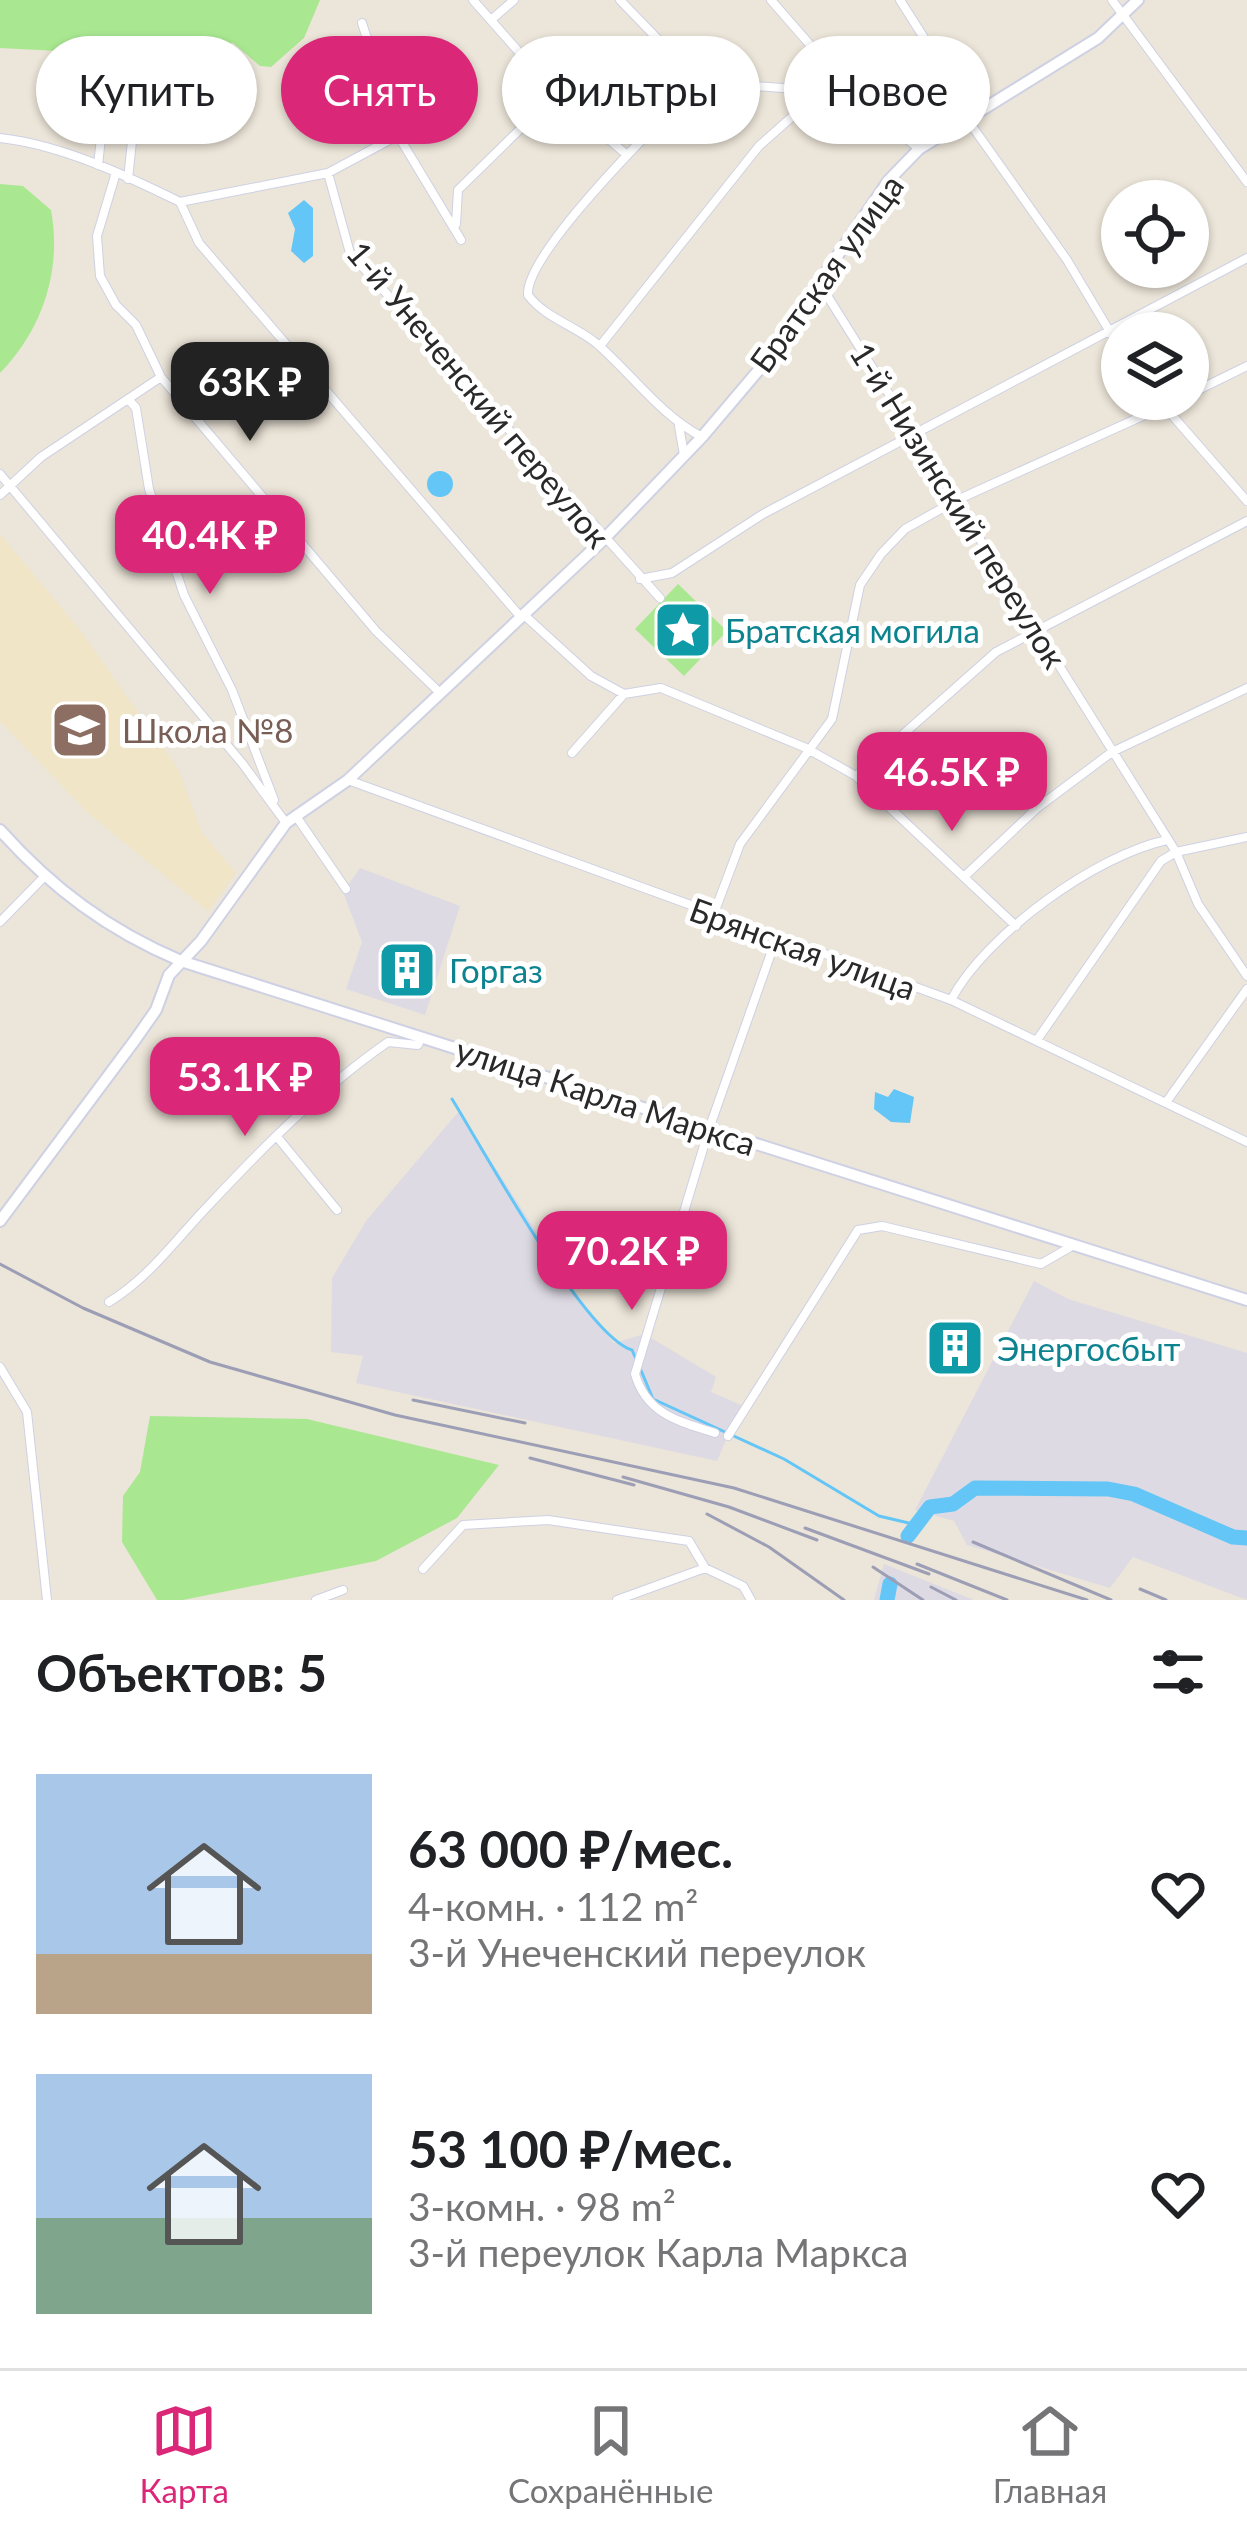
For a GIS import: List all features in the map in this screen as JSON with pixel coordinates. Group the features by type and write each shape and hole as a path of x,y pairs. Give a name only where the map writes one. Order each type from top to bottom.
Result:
{"street":[{"path":"473,0 505,36"},
{"path":"491,20 514,0"},
{"path":"620,0 655,36"},
{"path":"770,0 802,36"},
{"path":"899,0 921,36"},
{"path":"1112,0 1247,182"},
{"name":"Братская улица","path":"990,106 1037,79 1124,16 1138,0"},
{"path":"362,23 366,36"},
{"path":"600,346 731,178 784,127"},
{"path":"0,138 27,141 98,166 180,202 328,173 385,144"},
{"path":"98,166 100,144"},
{"path":"128,179 132,144"},
{"path":"403,144 457,226"},
{"path":"432,192 458,190 505,144"},
{"path":"614,144 627,155"},
{"path":"638,144 531,269 528,295 536,307 600,346 679,425 702,437"},
{"path":"913,144 919,149"},
{"name":"Братская улица","path":"0,1221 4,1207 135,1040 181,961 287,817 348,780 603,540 702,437 763,365 889,180 927,144"},
{"path":"988,144 1101,313"},
{"name":"1-й Унеченский переулок","path":"328,173 350,253 603,540 660,598"},
{"path":"115,176 98,236 100,276 116,305 136,325 161,377 376,631 438,691"},
{"path":"458,190 461,240"},
{"path":"180,202 199,243 229,279 521,615 591,676 624,694 661,688 806,748 856,776 1016,926"},
{"path":"1150,312 1247,258"},
{"name":"1-й Низинский переулок","path":"817,280 1176,852 1198,904 1247,976"},
{"path":"640,579 672,573 763,514 1101,339"},
{"path":"1209,385 1247,366"},
{"path":"0,495 41,457 161,377"},
{"path":"128,399 136,408 149,489 184,595 287,817"},
{"path":"713,916 740,844 806,748 832,719 860,585 904,529 1124,420"},
{"path":"1177,420 1247,501"},
{"path":"679,425 684,455"},
{"path":"0,474 346,890"},
{"path":"856,776 996,652 1247,521"},
{"path":"966,875 1037,808 1112,752 1247,688"},
{"path":"572,753 624,694"},
{"name":"Брянская улица","path":"348,780 951,1000 1247,1142"},
{"name":"улица Карла Маркса","path":"0,830 43,878 124,936 181,961 1247,1300"},
{"path":"1037,1040 1161,861 1176,852 1247,837"},
{"path":"951,1000 973,964 1016,926 1101,865 1138,846 1167,840"},
{"path":"0,922 43,878"},
{"path":"715,1433 658,1413 647,1402 635,1375 709,1129 776,938"},
{"path":"1167,1101 1247,989"},
{"path":"109,1302 146,1274 361,1060 388,1042 418,1045 421,1038"},
{"path":"278,1138 337,1210"},
{"path":"728,1436 858,1230 882,1226 1041,1264 1074,1245"},
{"path":"0,1367 27,1412 47,1600"},
{"path":"423,1569 463,1525 548,1520 689,1540 705,1568 743,1586 751,1600"},
{"path":"617,1600 705,1568"},
{"path":"316,1600 343,1590"}],"shaded area":[{"name":"Школа №8","path":"0,534 80,630 178,769 202,833 236,873 208,911 88,813 0,721"},
{"path":"360,868 460,906 425,1015 346,989 362,942 343,892"},
{"path":"459,1111 586,1309 614,1343 641,1335 653,1339 716,1377 711,1392 741,1405 717,1461 356,1383 363,1356 331,1352 332,1278 366,1221"},
{"path":"1034,1281 1068,1299 1247,1353 1247,1600 1133,1557 1110,1588 967,1545 954,1521 915,1510"},
{"path":"884,1564 974,1600 874,1600"}],"green space":[{"path":"0,0 320,0 305,36 281,36 281,58 271,67 257,63 257,36 36,36 36,50 0,48"},
{"path":"0,184 23,186 51,210 54,255 38,318 0,373"},
{"path":"678,584 727,631 684,676 635,629"},
{"path":"150,1416 307,1419 499,1465 457,1518 376,1561 183,1600 157,1600 122,1542 123,1496 140,1472"}],"water":[{"path":"304,200 313,208 313,256 304,263 291,251 295,229 288,213"},
{"path":"440,471 453,484 440,497 427,484"},
{"path":"894,1089 914,1097 910,1123 891,1122 874,1109 875,1092 888,1097"}],"waterway":[{"path":"452,1099 563,1278 588,1312 632,1350 636,1359"},
{"path":"640,1368 653,1399 784,1459 879,1516 913,1524"},
{"path":"908,1536 930,1507 953,1504 975,1488 1108,1489 1134,1494 1233,1537 1247,1538"},
{"path":"887,1600 890,1584"}],"railway":[{"path":"0,1264 83,1308 210,1362 395,1415 734,1488 1087,1600"},
{"path":"413,1400 525,1423"},
{"path":"530,1458 634,1485"},
{"path":"623,1477 729,1507 817,1540"},
{"path":"707,1514 769,1547 844,1600"},
{"path":"805,1528 929,1574"},
{"path":"973,1542 1111,1600"},
{"path":"917,1564 1007,1600"},
{"path":"873,1567 923,1600"},
{"path":"931,1587 956,1600"},
{"path":"1140,1589 1166,1600"}],"place":[{"name":"Братская могила","path":"683,630"},
{"name":"Школа №8","path":"80,730"},
{"name":"Горгаз","path":"407,970"},
{"name":"Энергосбыт","path":"955,1348"}]}
